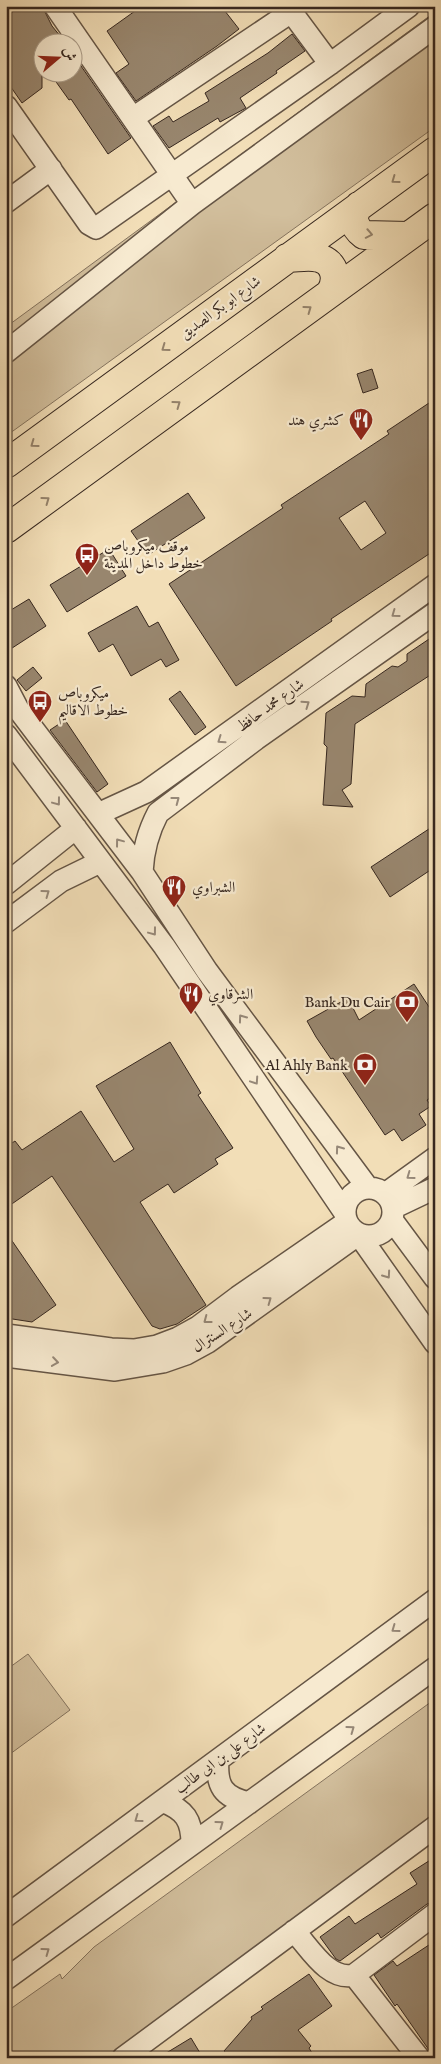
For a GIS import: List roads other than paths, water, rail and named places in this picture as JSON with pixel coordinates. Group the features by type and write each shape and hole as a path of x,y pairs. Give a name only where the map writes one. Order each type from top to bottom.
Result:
{"main road":[{"name":"شارع ابو بكر الصديق","path":"6,464 435,151"},
{"path":"359,206 354,216 354,222 364,235 409,236"},
{"path":"6,529 435,217"},
{"path":"287,258 317,257 327,262 334,271 335,277 330,293"}],"street":[{"path":"56,6 192,204"},
{"path":"6,106 89,224 96,228 330,64 409,6"},
{"path":"133,118 289,9 330,64"},
{"path":"6,352 192,204 435,27"},
{"path":"6,202 51,169"},
{"name":"شارع محمد حافظ","path":"98,814 146,792 435,585"},
{"name":"شارع محمد حافظ","path":"142,872 143,858 150,828 158,813 256,739 435,613"},
{"path":"6,686 18,709 142,872 207,971 384,1203 435,1278"},
{"path":"6,735 164,946 352,1226 435,1343"},
{"path":"37,776 57,761"},
{"path":"6,884 76,828"},
{"path":"6,922 61,882 100,862"},
{"path":"189,984 207,971"},
{"path":"384,1203 433,1161"},
{"path":"352,1226 348,1200 358,1191 384,1203 435,1188"},
{"path":"352,1226 373,1236 386,1230 384,1203"},
{"name":"شارع السنترال","path":"6,1356 115,1370 164,1362 186,1354 208,1342 296,1269 352,1226"},
{"name":"شارع السنترال","path":"6,1334 112,1349 134,1350 157,1346 178,1338 198,1327 238,1297 296,1269"},
{"name":"شارع على بن ابى طالب","path":"6,1916 435,1600"},
{"path":"6,1979 435,1668"},
{"path":"218,1760 216,1775 222,1789 234,1800 249,1804"},
{"path":"162,1801 176,1806 186,1816 192,1830 192,1844"},
{"path":"123,2058 435,1827"},
{"path":"294,1932 334,1973 341,1976 354,1975 435,1914"},
{"path":"354,1975 419,2058"}],"place":[{"name":"كشري هند","path":"361,441"},
{"name":"موقف ميكروباص خطوط داخل المدينة","path":"87,576"},
{"name":"ميكروباص خطوط الاقاليم","path":"40,723"},
{"name":"الشبراوي","path":"174,908"},
{"name":"الشرقاوي","path":"191,1015"},
{"name":"Bank Du Cair","path":"407,1023"},
{"name":"Al Ahly Bank","path":"365,1086"}]}
